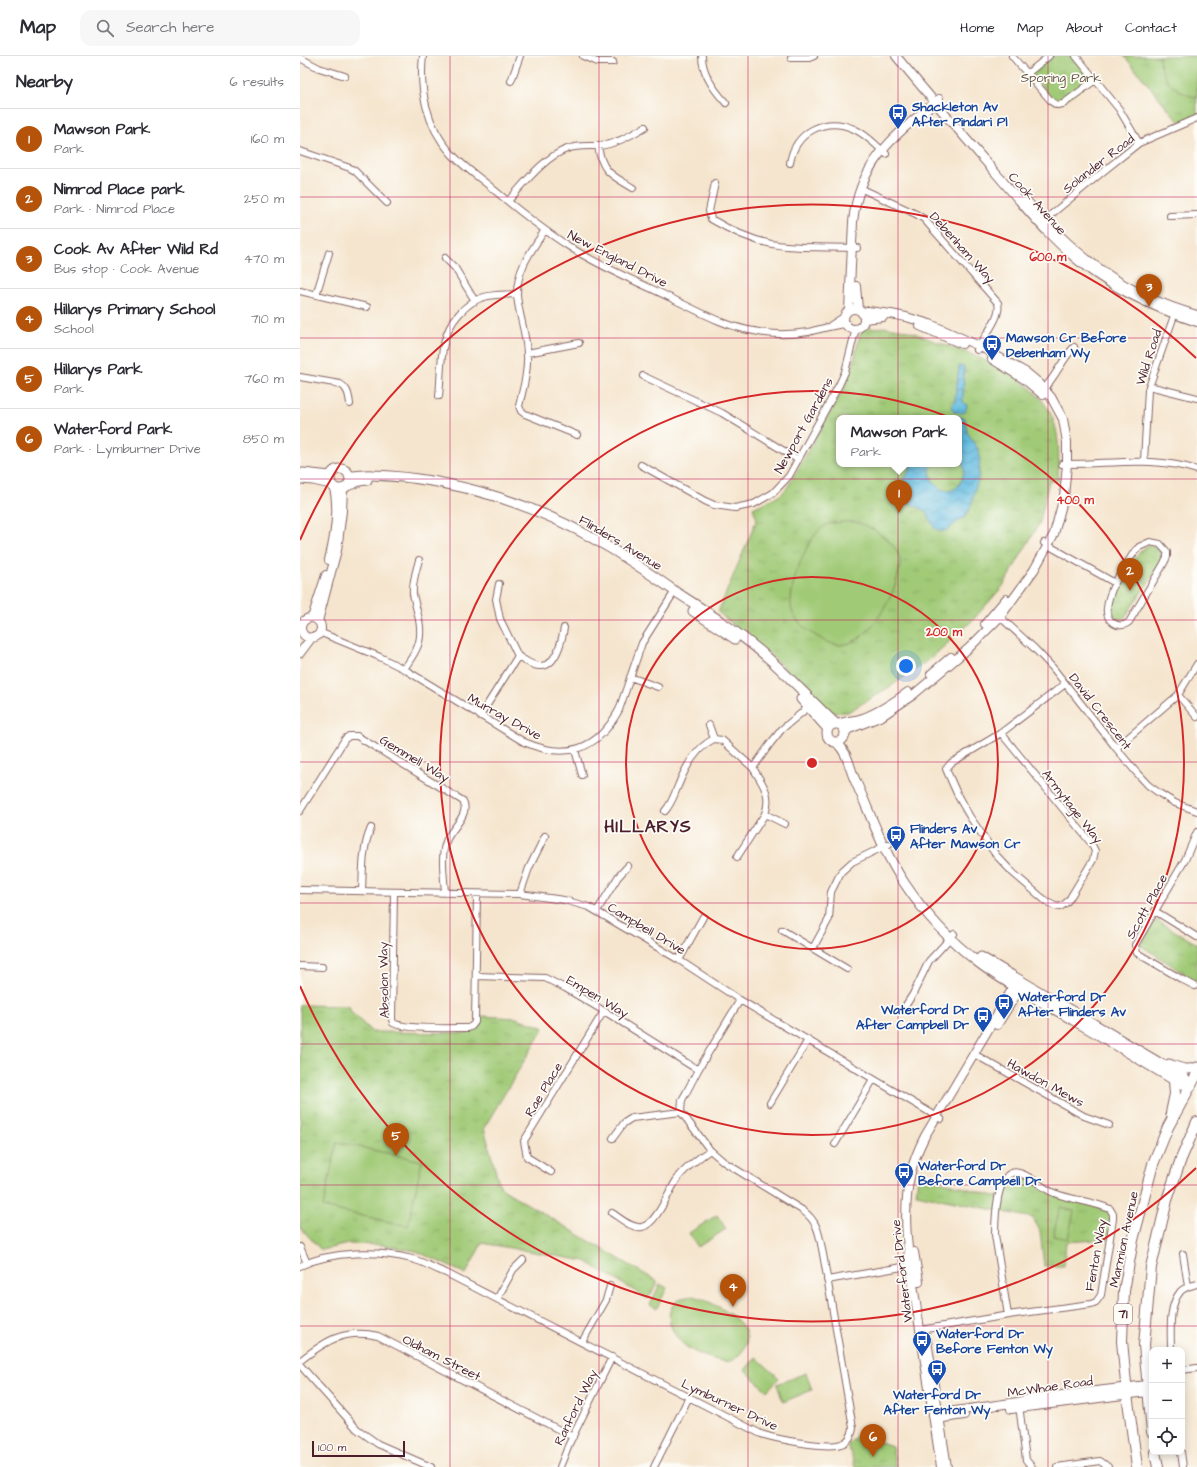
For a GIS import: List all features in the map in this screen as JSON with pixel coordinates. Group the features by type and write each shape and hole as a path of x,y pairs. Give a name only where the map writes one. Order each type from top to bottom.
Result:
{"highway":[{"name":"Marmion Avenue","path":"1137,1467 1126,1391 1122,1341 1124,1291 1135,1232 1153,1164 1168,1127 1195,1088 1197,1074"},
{"path":"1168,1127 1174,1101 1174,1080"},
{"name":"71","path":"1151,1419 1144,1345 1151,1267 1167,1200 1181,1159 1197,1122"},
{"path":"1156,1455 1158,1467"}],"main road":[{"name":"Flinders Avenue","path":"337,484 333,471 340,469 346,471 349,476 372,475 435,482 484,493 552,518 589,536 629,560 673,594"},
{"name":"Flinders Avenue","path":"300,473 337,484"},
{"path":"337,484 349,482 349,476"},
{"name":"Flinders Avenue","path":"300,479 337,484 364,480 407,483 448,490 496,503 531,515 580,537 745,639 766,656 811,705 834,726"},
{"path":"842,738 834,742 829,739 827,734 834,726 843,727 842,738 855,766 886,846 924,901 952,936 1019,984 1174,1080 1195,1088"},
{"path":"1019,984 1185,1078 1195,1088"},
{"path":"1122,1042 1146,1052 1165,1063 1185,1070 1197,1067"}],"street":[{"name":"New England Drive","path":"423,56 422,83 426,104 431,120 439,136 450,152 508,201 571,248 597,262 734,326 752,331 770,334 808,332 854,318"},
{"path":"511,81 520,56"},
{"path":"583,56 597,62 613,62"},
{"path":"702,56 702,65 707,77 726,103"},
{"path":"791,58 810,58 814,56"},
{"name":"Cook Avenue","path":"896,56 939,103 1042,222 1058,243 1096,274 1135,297 1175,311 1197,322"},
{"name":"Cook Avenue","path":"902,56 939,103"},
{"path":"1012,56 1052,102 1060,106 1095,80"},
{"path":"1028,73 1049,56"},
{"path":"1076,56 1119,109 1139,143"},
{"path":"300,58 319,68 344,76"},
{"path":"842,738 849,729 882,716 913,695 969,648 998,615 1046,544 1058,504 1065,464 1060,427 1054,411 1042,390 978,348 909,322 884,317 854,318 854,211 863,189 866,174 895,137 939,103"},
{"name":"Solander Road","path":"1042,222 1139,143 1197,118"},
{"path":"790,163 792,153 798,142 812,130 824,126 835,125 854,129 863,134 884,152"},
{"path":"508,201 544,164 562,151 579,146 598,146 618,141 645,127"},
{"path":"598,146 600,160 604,168 633,188"},
{"path":"300,151 350,168 387,202"},
{"path":"715,183 709,211 711,220 725,228 754,239 785,246 855,248"},
{"name":"Debenham Way","path":"863,189 924,219 998,302 999,312 978,348"},
{"path":"1170,216 1197,215"},
{"path":"545,230 524,263 519,279 517,294 527,353 526,373 519,406 520,411 524,414 577,435"},
{"path":"316,295 329,253"},
{"path":"445,258 455,268 475,301"},
{"path":"300,291 367,307"},
{"path":"439,396 443,349 448,329 462,310 475,301 491,296 517,294"},
{"name":"Cook Avenue","path":"1175,311 1197,315"},
{"name":"Wild Road","path":"1144,461 1149,386 1175,311"},
{"name":"Newport Gardens","path":"641,465 705,501 724,507 735,508 754,504 773,493 789,476 839,385 845,372 853,338 854,318"},
{"path":"527,353 579,343"},
{"path":"1042,390 1067,354 1074,347"},
{"path":"300,376 340,384 345,387 349,394 350,404"},
{"path":"643,376 722,413 797,459"},
{"path":"1149,386 1197,398"},
{"path":"1065,464 1144,461 1170,463 1197,470"},
{"path":"315,620 337,550 342,511 337,484"},
{"path":"1150,542 1160,544 1167,552 1167,557 1163,566 1129,622 1123,626 1115,624 1107,613 1108,601 1115,583 1139,547 1150,542"},
{"path":"1046,544 1115,583"},
{"path":"404,669 419,644 420,623 413,593 413,585 419,560"},
{"path":"499,584 496,599 500,620 518,656 536,666 545,666 549,663 559,648 564,628"},
{"name":"Murray Drive","path":"319,632 374,654 404,669 524,742 545,750 575,750 594,741 602,735 619,710 642,643 673,594"},
{"path":"834,726 875,713 911,690 964,646 998,615"},
{"name":"David Crescent","path":"998,615 1053,668 1116,748 1148,785 1175,803 1197,811"},
{"path":"300,653 305,638 301,629 302,624 307,619 315,620 320,626 318,635 305,638"},
{"path":"480,716 518,656"},
{"path":"1116,748 1178,695 1197,664"},
{"path":"630,677 658,687"},
{"name":"Armytage Way","path":"1001,733 1091,843 1095,852 1093,860 1070,898 1060,907 1047,902 1013,874 996,855 970,817 946,769 951,763 1001,733 1066,684"},
{"path":"1178,695 1197,718"},
{"path":"753,768 766,748 782,729 811,705"},
{"path":"708,724 714,738"},
{"name":"Gemmell Way","path":"300,811 345,739 351,735 357,736 463,800 465,811 450,835 445,848 444,892"},
{"path":"714,738 722,740 753,768 767,794 768,806 765,814 737,857"},
{"path":"665,811 674,799 687,766 703,747 714,738"},
{"path":"575,750 582,775"},
{"path":"765,814 785,824"},
{"path":"362,891 364,851 367,837 371,828"},
{"name":"Scott Place","path":"1196,986 1140,955 1136,951 1136,941 1187,856 1197,832"},
{"path":"520,894 529,868 545,836"},
{"path":"813,948 829,918 832,892 841,872 852,862 886,846"},
{"path":"597,911 618,877 628,866"},
{"name":"Campbell Drive","path":"300,890 520,894 564,900 597,911 740,1000 873,1080 939,1117"},
{"name":"Absolon Way","path":"394,892 392,1019 393,1023 399,1026 413,1027 468,1028 475,1022 477,894"},
{"path":"1155,911 1197,937"},
{"path":"678,960 704,917"},
{"path":"782,930 847,969"},
{"path":"906,1005 929,961 952,936"},
{"path":"300,966 322,967"},
{"name":"Empen Way","path":"476,976 545,978 604,1011 698,1070"},
{"name":"Waterford Drive","path":"941,1467 936,1416 906,1219 910,1173 919,1149 1019,984"},
{"path":"613,1138 624,1123 632,1118 681,1112 682,1100 698,1070 740,1000"},
{"name":"Rae Place","path":"550,1172 528,1158 524,1141 604,1011"},
{"path":"770,1102 808,1040"},
{"name":"Hawdon Mews","path":"976,1055 1084,1116 1109,1125"},
{"path":"835,1144 873,1080"},
{"name":"Lymburner Drive","path":"300,1266 307,1263 349,1254 381,1254 414,1260 446,1273 750,1429 777,1439 824,1445 840,1445 848,1440 853,1433 853,1428 817,1226 812,1218 802,1210 731,1168 710,1150 681,1112"},
{"path":"612,1213 637,1228 648,1225 657,1214 680,1175 710,1150"},
{"name":"Fenton Way","path":"923,1329 1008,1315 1091,1304 1096,1302 1101,1294 1112,1225 1113,1214 1110,1208 1055,1193 1020,1173 1011,1173 1008,1175 1004,1180 998,1195 995,1234 1008,1315"},
{"path":"300,1247 307,1263"},
{"path":"1183,1254 1188,1286"},
{"path":"497,1299 513,1270 523,1260"},
{"path":"827,1280 913,1265"},
{"path":"1172,1347 1173,1307 1181,1291 1188,1286 1197,1284"},
{"path":"582,1342 606,1300 610,1286"},
{"name":"Oldham Street","path":"300,1361 317,1347 334,1338 357,1334 378,1336 573,1437"},
{"name":"Ranford Way","path":"560,1467 612,1357"},
{"path":"300,1365 357,1429 378,1444 431,1467"},
{"path":"1185,1370 1197,1368"},
{"name":"McWhae Road","path":"936,1416 1147,1388"},
{"path":"654,1467 688,1397"},
{"path":"1019,1405 1026,1460 1032,1467"},
{"name":"Waterford Drive","path":"936,1416 947,1467"},
{"path":"1181,1455 1183,1467"},
{"path":"1057,1467 1100,1461 1108,1467"}],"green space":[{"name":"Sporing Park","path":"1053,56 1074,56 1092,80 1063,102 1058,103 1054,102 1031,73"},
{"path":"1124,56 1197,56 1197,117 1180,123"},
{"path":"1159,56 1197,56 1197,97 1186,94 1169,82 1163,73"},
{"path":"869,325 872,329 888,327 905,330 982,359 1025,383 1037,394 1047,407 1055,424 1059,462 1058,481 1049,481 1040,522 1003,586 971,622 929,660 891,686 848,712 834,713 821,705 804,686 769,654 718,612 757,519 753,508 779,496 787,488 844,388 852,368 860,334"},
{"path":"841,522 860,524 875,530 889,541 898,554 900,561 899,572 890,597 875,622 856,640 839,645 831,644 821,639 797,620 792,611 791,597 796,574 806,549 812,539 819,530 826,525"},
{"path":"1148,545 1161,551 1161,561 1159,566 1123,620 1117,619 1113,615 1112,608 1113,599 1117,588 1136,557"},
{"path":"1156,920 1197,944 1197,982 1140,945"},
{"path":"300,1005 349,1006 351,1012 372,1032 467,1033 477,1028 480,1023 481,1016 517,1018 544,1028 484,1128 499,1184 504,1190 658,1282 648,1299 585,1261 482,1243 466,1274 416,1251 381,1245 348,1244 321,1250 300,1227"},
{"path":"337,1142 422,1161 408,1226 323,1207"},
{"path":"918,1175 1002,1198 1004,1184 1014,1176 1026,1176 1055,1196 1112,1211 1110,1239 1066,1242 1064,1266 1044,1266 1040,1231 1033,1218 916,1194"},
{"path":"1060,1207 1074,1211 1068,1239 1053,1236"},
{"path":"717,1215 726,1229 698,1247 689,1233"},
{"path":"660,1284 667,1288 657,1308 650,1305"},
{"path":"694,1296 714,1304 724,1310 742,1326 746,1335 746,1344 736,1358 725,1362 701,1355 686,1347 674,1334 669,1315 671,1309 679,1299"},
{"path":"756,1357 779,1378 767,1391 745,1370"},
{"path":"806,1373 812,1390 783,1402 777,1384"},
{"path":"858,1434 892,1446 896,1467 855,1467 848,1445"}],"water":[{"path":"959,366 964,367 963,402 967,405 964,413 954,412 952,407 955,400"},
{"path":"962,417 965,418 967,432 978,449 980,459 978,479 971,506 965,517 945,531 939,531 934,527 926,512 908,503 902,497 903,483 910,467 931,467 930,473 932,480 942,490 948,491 954,489 959,484 963,476"}],"place":[{"name":"Shackleton Av After Pindari Pl","path":"898,130"},
{"name":"Cook Av After Wild Rd","path":"1149,307"},
{"name":"Mawson Cr Before Debenham Wy","path":"992,361"},
{"name":"Mawson Park","path":"899,513"},
{"name":"Nimrod Place park","path":"1130,591"},
{"name":"Flinders Av After Mawson Cr","path":"896,852"},
{"name":"Waterford Dr After Flinders Av","path":"1004,1020"},
{"name":"Waterford Dr After Campbell Dr","path":"983,1033"},
{"name":"Hillarys Park","path":"396,1156"},
{"name":"Waterford Dr Before Campbell Dr","path":"904,1189"},
{"name":"Hillarys Primary School","path":"733,1307"},
{"name":"Waterford Dr Before Fenton Wy","path":"922,1357"},
{"name":"Waterford Dr After Fenton Wy","path":"937,1386"},
{"name":"Waterford Park","path":"873,1457"}],"district":[{"name":"HILLARYS","path":"648,826"}]}
